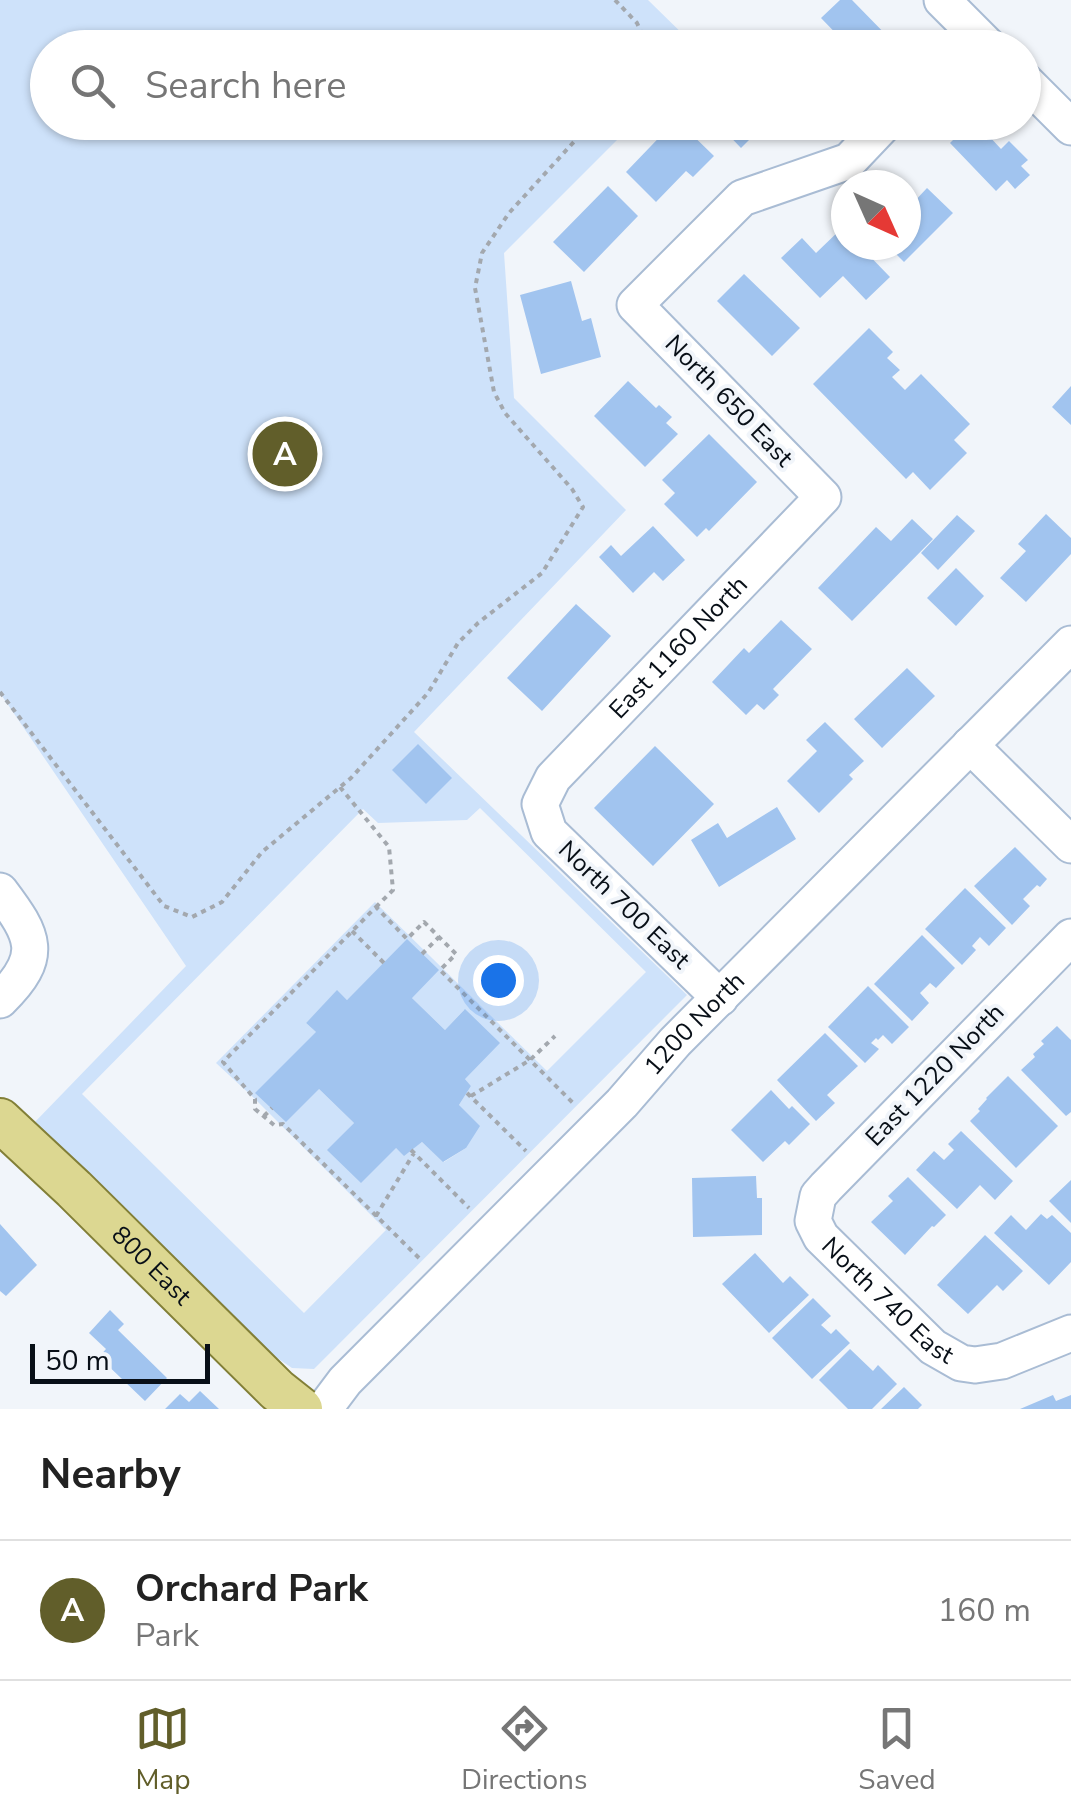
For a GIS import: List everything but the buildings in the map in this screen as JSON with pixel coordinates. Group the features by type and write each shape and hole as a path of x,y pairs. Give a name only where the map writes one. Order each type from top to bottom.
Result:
{"main road":[{"name":"800 East","path":"0,1120 277,1390 302,1409"}],"street":[{"path":"942,0 965,30"},
{"path":"1041,97 1071,127"},
{"name":"North 650 East","path":"822,497 635,305 742,198 849,160 868,140"},
{"name":"East 1160 North","path":"540,804 552,778 822,497"},
{"name":"1200 North","path":"324,1409 345,1381 622,1102 676,1042 1071,644"},
{"path":"970,746 1071,845"},
{"name":"North 700 East","path":"540,804 549,832 720,998"},
{"path":"0,891 30,937 30,960 14,987 0,1000"},
{"name":"East 1220 North","path":"812,1221 818,1196 826,1187 1071,937"},
{"name":"North 740 East","path":"812,1221 821,1238 932,1348 960,1363 1002,1361 1071,1334"}],"path":[{"path":"615,0 640,30"},
{"path":"0,692 164,906 192,917 222,902 262,852 351,778 428,692 458,643 542,572 583,507 572,489 505,414 494,392 475,288 482,253 509,213 576,140"},
{"path":"340,787 389,847 393,890 223,1062 255,1098 255,1109 274,1126 283,1124 418,1258"},
{"path":"376,906 407,938 424,922 440,937 456,954 440,970 574,1104"},
{"path":"352,931 384,963"},
{"path":"422,954 440,937"},
{"path":"526,1151 469,1094 530,1060 554,1036"},
{"path":"264,1116 272,1108"},
{"path":"376,1216 413,1152 469,1208"}],"shaded area":[{"path":"0,0 648,0 679,30 30,30 30,140 617,140 504,253 514,398 626,510 414,732 687,995 314,1369 292,1368 261,1347 34,1123 186,966 0,693","holes":["480,808 646,972 547,1071 375,902 216,1063 386,1230 304,1313 82,1094 363,809 378,823 467,820","407,940 412,998 445,1030 464,1010 465,1079 471,1086 459,1105 466,1148 444,1162 422,1142 404,1155 396,1148 328,1150 354,1123 319,1089 316,1032 306,1023 337,991 347,1000"]}],"place":[{"name":"Orchard Park","path":"285,454"}]}
